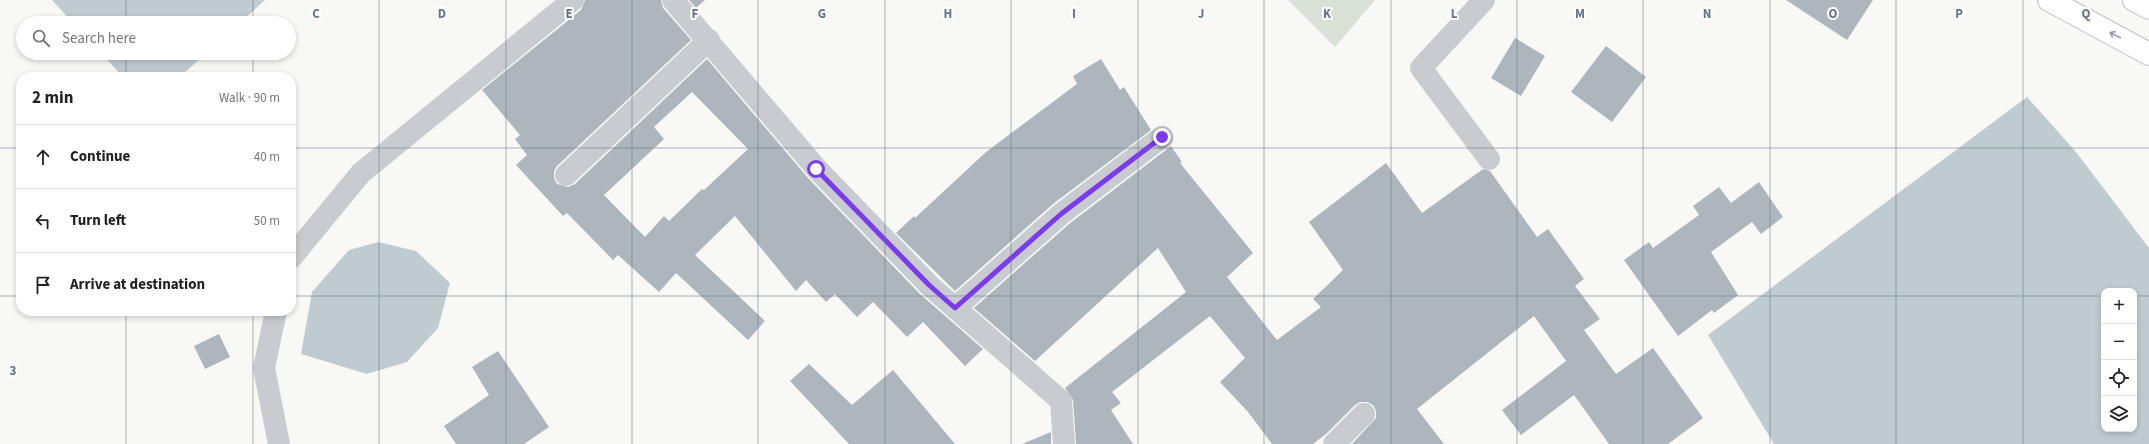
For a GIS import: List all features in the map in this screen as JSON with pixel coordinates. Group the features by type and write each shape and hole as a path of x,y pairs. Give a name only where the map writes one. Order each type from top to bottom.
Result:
{"main road":[{"path":"2049,0 2149,54"},
{"path":"2134,0 2149,8"}],"street":[{"path":"296,252 361,173 572,0"},
{"path":"673,0 709,40 816,169 929,285 1061,401 1064,444"},
{"path":"1484,0 1421,68 1489,158"},
{"path":"566,175 709,40"},
{"path":"955,308 1061,214 1162,137"},
{"path":"275,316 264,368 279,444"},
{"path":"1334,444 1364,414"}],"shaded area":[{"path":"52,0 265,0 248,16 67,16"},
{"path":"1288,0 1375,0 1335,47"},
{"path":"107,60 198,60 185,72 118,72"},
{"path":"2027,97 2076,152 2149,248 2149,444 1774,444 1708,335"},
{"path":"378,242 416,251 450,283 438,328 407,362 367,374 301,354 312,292 349,250"}],"building":[{"path":"585,0 661,0 663,8 691,40 557,166 554,171 554,178 557,184 568,187 575,184 707,59 808,178 920,294 983,349 965,366 923,322 907,337 873,302 857,317 835,294 826,302 806,280 796,291 735,216 695,255 765,321 748,340 676,273 659,292 618,255 613,260 567,213 563,216 516,165 527,155 515,139 520,135 482,90 581,10","holes":["692,92 748,149 704,190 702,189 669,221 664,216 645,237 604,195 664,139 654,127"]},
{"path":"689,0 705,0 696,8"},
{"path":"1786,0 1873,0 1847,40"},
{"path":"1515,38 1545,56 1521,96 1491,78"},
{"path":"1606,46 1646,77 1612,122 1571,92"},
{"path":"1101,59 1120,90 1124,87 1151,130 1053,204 955,291 896,233 914,216 915,218 986,152 1077,84 1073,76"},
{"path":"1171,146 1182,162 1180,163 1253,253 1227,277 1277,340 1321,307 1313,299 1343,270 1309,222 1386,163 1422,213 1483,169 1490,171 1537,237 1548,229 1584,279 1575,286 1600,319 1584,330 1616,374 1653,348 1703,418 1668,444 1609,444 1574,395 1521,435 1502,410 1566,361 1534,316 1417,409 1444,444 1352,444 1376,418 1376,411 1373,405 1367,402 1360,402 1313,444 1272,444 1248,412 1220,382 1245,358 1210,316 1112,392 1121,403 1111,410 1133,444 1076,444 1073,400 1065,388 1186,292 1158,248 1035,361 974,308 1069,224"},
{"path":"1759,182 1783,217 1761,234 1752,222 1711,252 1738,295 1714,313 1712,310 1678,336 1624,260 1649,242 1653,248 1699,215 1693,206 1719,187 1731,203"},
{"path":"219,334 230,357 205,369 194,346"},
{"path":"498,351 549,427 524,444 456,444 444,426 489,395 472,367"},
{"path":"809,364 852,405 893,370 955,444 849,444 790,381"},
{"path":"1051,432 1051,444 1022,444"}],"route":[{"path":"816,169 929,285 955,308 1061,214 1162,137"}]}
